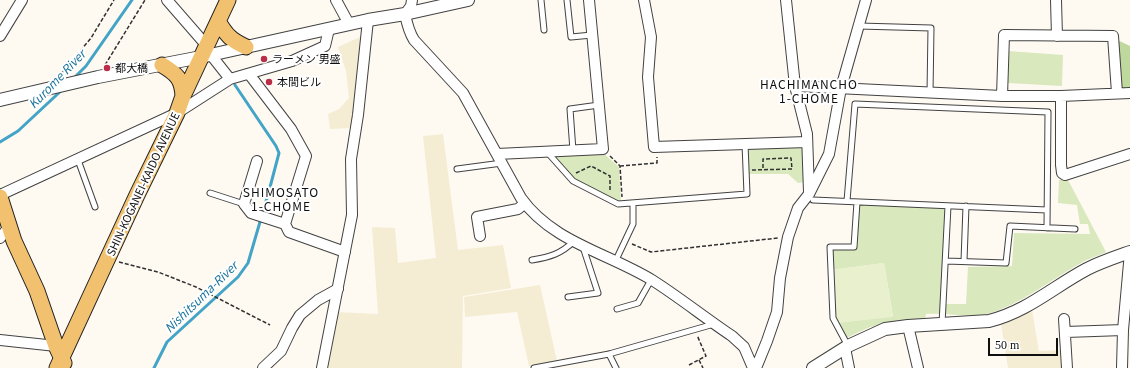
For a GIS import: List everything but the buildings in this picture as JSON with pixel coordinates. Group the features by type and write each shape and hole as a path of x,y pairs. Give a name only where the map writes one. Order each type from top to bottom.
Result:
{"main road":[{"name":"SHIN-KOGANEI-KAIDO AVENUE","path":"60,360 177,113 183,96 206,52 228,0"},
{"path":"218,21 226,34 233,41 246,47"},
{"path":"162,65 178,77 182,85 183,96"},
{"path":"0,196 4,232 37,291 60,360"}],"street":[{"path":"0,36 22,0"},
{"path":"167,0 206,52 230,79"},
{"path":"336,0 349,24"},
{"path":"412,0 411,6 405,14 408,30 414,40 463,94 525,203 542,221 578,244 651,280 732,336 744,347 753,368"},
{"path":"0,100 94,78 162,65 206,52 246,47 468,0"},
{"path":"500,159 547,152 603,149 589,0"},
{"path":"644,0 651,37 648,78 654,147 807,142"},
{"path":"786,0 794,86 807,134 811,197"},
{"path":"756,368 777,312 780,278 788,238 798,208 811,197 829,154 841,88 866,0"},
{"path":"1056,0 1057,36"},
{"path":"322,368 346,252 352,215 351,159 358,115 368,20"},
{"path":"0,196 177,113 230,79 292,61 325,46 329,30"},
{"path":"1002,96 1004,35 1113,36 1117,93"},
{"path":"248,74 291,129 306,156 285,224 289,232 346,252"},
{"path":"794,86 1002,96 1062,96 1130,93"},
{"path":"1062,96 1062,173 1065,175 1130,154"},
{"path":"257,161 244,204 251,213 285,224"},
{"path":"480,236 477,217 518,208 525,203"},
{"path":"813,368 846,347 885,329 908,326 989,321 1000,318 1023,309 1088,269 1130,252 1123,330 1122,368"},
{"path":"263,368 281,351 300,315 318,300 338,289"},
{"path":"1064,319 1066,332 1067,368"},
{"path":"908,326 918,368"},
{"path":"1066,332 1123,330"},
{"path":"0,340 60,360"},
{"path":"846,347 849,368"}],"lane":[{"path":"541,0 544,30"},
{"path":"567,0 571,37 592,35"},
{"path":"859,26 931,28 930,93"},
{"path":"847,202 855,104 1048,112 1047,228"},
{"path":"573,150 570,109 599,105"},
{"path":"547,152 573,181 618,204 622,204 747,194 745,144"},
{"path":"457,169 500,159"},
{"path":"78,160 95,207"},
{"path":"210,194 244,204"},
{"path":"811,197 847,202 1047,210"},
{"path":"846,347 833,318 830,247 854,247 856,202"},
{"path":"615,262 633,224 632,203"},
{"path":"942,325 948,206"},
{"path":"964,261 966,206"},
{"path":"946,261 1006,263 1010,226 1075,229"},
{"path":"532,260 546,258 578,244 598,293 568,298"},
{"path":"617,309 638,303 651,280"},
{"path":"534,368 556,366 609,354 714,324"},
{"path":"609,354 616,368"}],"path":[{"path":"58,78 91,38 114,0"},
{"path":"94,78 145,0"},
{"path":"620,166 657,164 656,147"},
{"path":"603,149 620,166 622,204"},
{"path":"746,171 792,169 791,158 762,159 763,170"},
{"path":"569,176 591,166 610,176 610,196"},
{"path":"625,241 651,252 788,238"},
{"path":"107,259 158,272 196,287 270,325"},
{"path":"689,365 706,356 695,330"},
{"path":"699,360 703,368"}],"shaded area":[{"path":"364,35 353,128 330,129 328,114 339,109 349,98 346,71 338,47"},
{"path":"443,134 458,250 503,245 511,288 463,296 462,368 325,368 336,312 378,314 372,227 395,228 398,263 436,258 423,136"},
{"path":"540,285 557,361 529,366 517,312 465,317 464,297"},
{"path":"1032,310 1039,351 1061,350 1062,368 1008,368 1001,324 1020,317"}],"green space":[{"path":"1113,38 1130,46 1130,93 1126,93 1116,84"},
{"path":"1008,51 1063,55 1062,86 1007,83"},
{"path":"803,145 805,182 798,183 788,174 748,174 747,147"},
{"path":"602,152 619,167 621,202 618,202 574,180 551,155"},
{"path":"1067,178 1106,252 1084,261 1024,298 1000,310 973,316 926,314 925,319 889,323 870,327 844,339 836,323 893,316 884,263 831,270 830,248 854,247 857,203 948,206 943,304 966,304 968,267 1012,266 1014,233 1090,234 1088,224 1080,224 1077,205 1058,203 1059,180"},
{"path":"884,263 893,317 836,323 833,316 831,270"}],"waterway":[{"name":"Kurome River","path":"74,78 86,66 132,0"},
{"name":"Nishitsuma-River","path":"154,368 167,342 238,277 248,263 269,191 279,153 276,146 235,85"},
{"name":"Kurome River","path":"0,142 18,131 63,89"}],"place":[{"name":"ラーメン 男盛","path":"264,59"},
{"name":"都大橋","path":"107,68"},
{"name":"本間ビル","path":"269,82"}],"district":[{"name":"HACHIMANCHO 1-CHOME","path":"809,91"},
{"name":"SHIMOSATO 1-CHOME","path":"281,199"}]}
